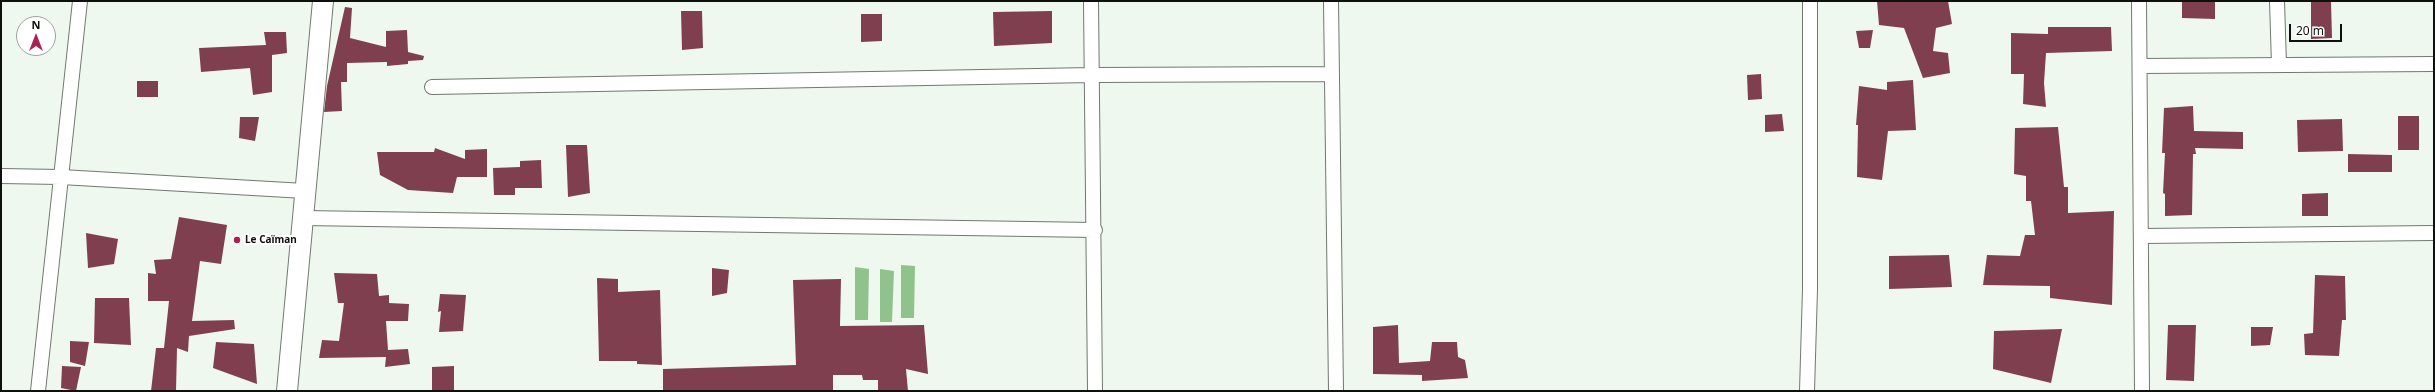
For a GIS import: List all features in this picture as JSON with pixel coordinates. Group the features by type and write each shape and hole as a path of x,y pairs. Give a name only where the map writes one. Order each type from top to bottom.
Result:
{"main road":[{"path":"287,391 323,1"}],"street":[{"path":"38,391 80,1"},
{"path":"1091,1 1096,391"},
{"path":"1331,1 1336,391"},
{"path":"1807,391 1810,282 1810,1"},
{"path":"2139,1 2142,391"},
{"path":"2277,1 2279,65"},
{"path":"2140,66 2434,64"},
{"path":"432,87 1092,75 1331,74"},
{"path":"1,176 61,177 305,191"},
{"path":"303,218 1094,230"},
{"path":"2141,236 2434,233"}],"shaded area":[{"path":"901,265 915,266 914,318 901,318"},
{"path":"855,267 869,269 868,320 855,320"},
{"path":"880,269 894,271 892,322 880,322"}],"building":[{"path":"1877,1 1948,1 1952,24 1936,28 1933,51 1948,53 1950,73 1923,78 1904,28 1879,25"},
{"path":"2182,1 2215,1 2215,19 2182,18"},
{"path":"2311,1 2331,1 2332,38 2311,39"},
{"path":"345,7 352,8 350,38 386,47 386,31 407,30 408,52 424,56 423,60 408,61 408,64 387,66 387,62 347,63 347,82 341,82 342,111 324,112 327,86"},
{"path":"681,11 702,11 703,48 682,50"},
{"path":"1052,11 1052,43 994,46 993,12"},
{"path":"861,14 882,14 882,41 861,42"},
{"path":"2048,27 2111,27 2112,51 2046,53 2044,83 2046,107 2023,104 2024,74 2011,74 2011,33 2048,34"},
{"path":"1873,30 1870,48 1859,48 1856,31"},
{"path":"264,32 286,32 287,53 272,55 272,92 253,95 250,68 201,72 199,48 266,45"},
{"path":"1761,74 1762,99 1748,100 1747,75"},
{"path":"1913,80 1916,130 1888,131 1882,180 1857,177 1858,125 1856,125 1859,86 1887,90 1887,82"},
{"path":"137,81 158,81 158,97 137,97"},
{"path":"2193,106 2194,131 2243,132 2243,149 2195,148 2196,154 2193,154 2192,215 2165,216 2165,194 2163,193 2165,153 2162,153 2164,108"},
{"path":"1782,114 1784,131 1765,132 1765,115"},
{"path":"2398,116 2419,116 2419,150 2398,150"},
{"path":"240,117 259,117 255,141 239,138"},
{"path":"2342,119 2343,151 2298,152 2297,120"},
{"path":"2058,127 2064,187 2068,187 2068,213 2114,211 2112,305 2050,298 2050,286 1983,285 1987,255 2020,256 2025,235 2035,235 2031,201 2026,201 2026,176 2014,174 2015,128"},
{"path":"566,145 587,145 590,193 568,197"},
{"path":"435,148 465,159 465,150 487,149 487,177 457,177 453,193 408,190 380,175 377,152 434,152"},
{"path":"2348,154 2392,155 2392,172 2348,172"},
{"path":"541,160 542,188 515,188 515,195 494,195 493,168 520,167 520,161"},
{"path":"2328,193 2328,216 2302,216 2302,194"},
{"path":"179,217 227,225 221,264 200,261 192,321 234,320 235,329 189,336 188,352 177,348 176,391 151,391 156,348 164,348 169,301 148,301 148,273 156,274 154,260 171,259"},
{"path":"86,233 118,239 114,264 88,268"},
{"path":"1949,255 1952,287 1889,289 1889,256"},
{"path":"712,268 729,270 727,293 712,296"},
{"path":"334,273 377,274 379,296 389,295 389,303 409,304 408,321 386,321 388,350 408,349 410,364 385,367 386,357 319,358 322,340 339,341 344,303 338,303"},
{"path":"2315,275 2345,276 2346,320 2342,320 2339,356 2305,355 2304,334 2313,333"},
{"path":"597,278 618,279 618,292 660,290 662,365 637,364 637,361 599,361"},
{"path":"841,279 840,326 924,325 928,374 906,369 908,391 878,391 878,380 863,380 862,375 833,375 833,391 663,391 663,369 796,365 793,280"},
{"path":"440,294 466,295 463,331 439,332 441,311 438,312"},
{"path":"95,298 129,298 131,345 94,343"},
{"path":"1398,325 1399,363 1430,361 1432,342 1457,342 1458,357 1465,360 1468,378 1422,381 1422,375 1373,374 1373,327"},
{"path":"2168,325 2196,325 2194,381 2166,380"},
{"path":"2251,327 2273,327 2270,345 2251,346"},
{"path":"2062,329 2051,383 1993,369 1994,331"},
{"path":"70,341 89,342 85,366 70,362"},
{"path":"216,342 254,344 257,384 213,368"},
{"path":"62,366 81,367 76,391 61,388"},
{"path":"454,366 454,391 432,391 432,367"}],"place":[{"name":"Le Caïman","path":"237,240"}]}
